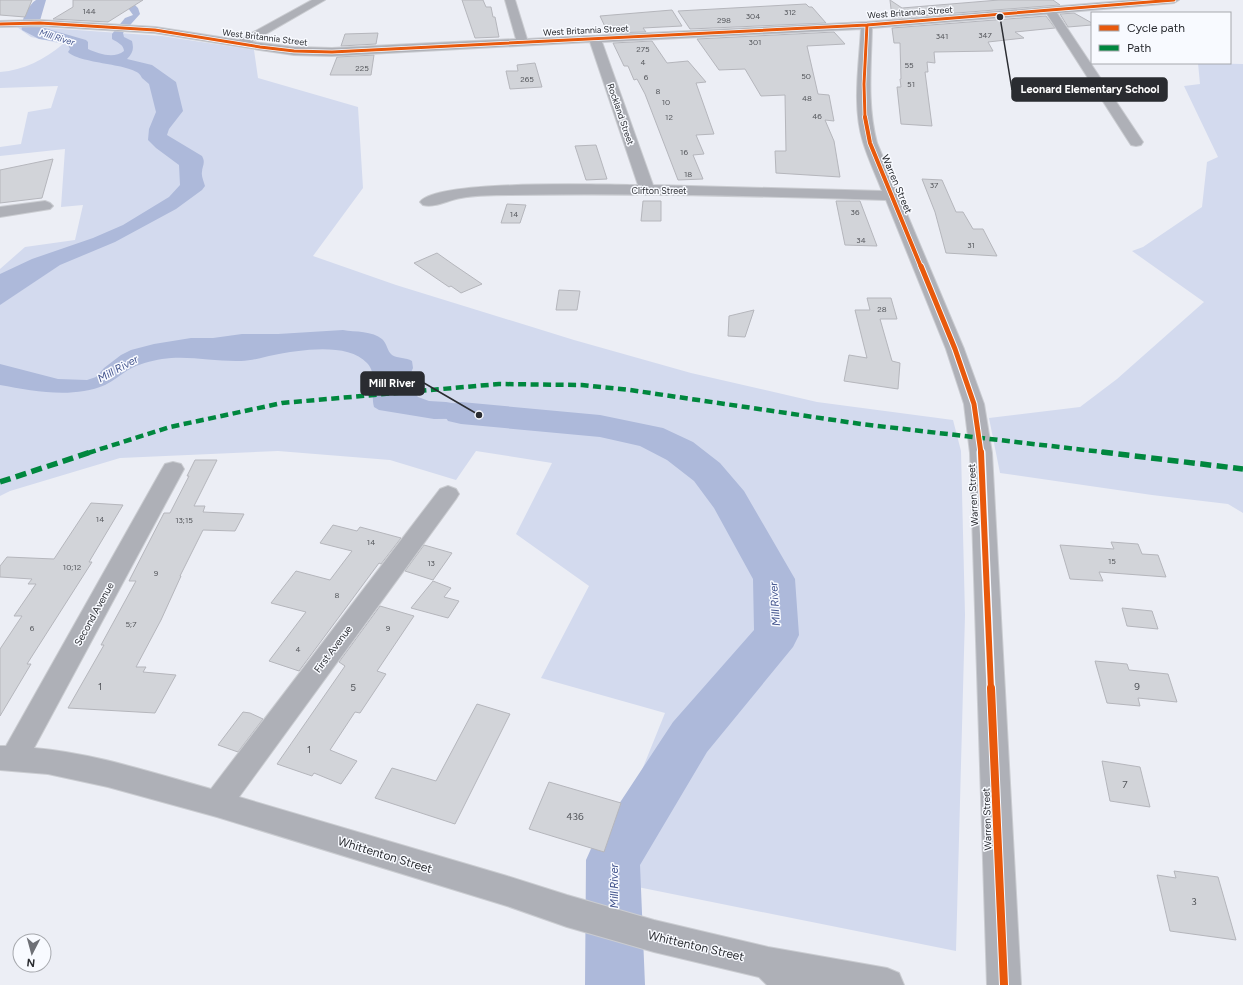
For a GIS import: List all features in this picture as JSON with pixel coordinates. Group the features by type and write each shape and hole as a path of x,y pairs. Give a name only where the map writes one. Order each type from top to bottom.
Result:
{"street":[{"path":"241,44 320,0"},
{"path":"510,0 523,43"},
{"name":"West Britannia Street","path":"0,24 48,24 134,29 178,33 241,44 294,51 332,52 867,25 1174,0"},
{"path":"1062,9 1091,52"},
{"path":"1050,10 1136,142"},
{"name":"Warren Street","path":"867,25 864,104 866,124 872,151 955,349 967,381 977,416 981,454 1004,985"},
{"name":"Rockland Street","path":"595,39 647,189"},
{"path":"1099,64 1125,102"},
{"path":"1118,114 1134,115"},
{"name":"Clifton Street","path":"428,202 445,196 474,192 647,189 891,196"},
{"path":"0,212 45,206"},
{"name":"Second Avenue","path":"7,758 173,469"},
{"name":"First Avenue","path":"217,804 448,494"},
{"name":"Whittenton Street","path":"7,758 78,767 217,804 507,891 566,911 654,936 768,963 887,985"},
{"path":"768,963 790,985"}],"shaded area":[{"path":"17,27 162,36 254,50 258,78 358,107 363,188 313,256 396,285 574,340 691,373 817,402 953,420 961,451 965,615 956,951 598,879 665,713 541,678 589,586 516,534 552,463 476,451 456,480 390,460 278,451 120,458 10,491 0,496 0,269 25,247 75,240 83,205 61,207 65,149 0,156 0,147 21,144 28,112 51,108 58,86 0,88 0,72 17,69 33,63 49,55 63,44 31,37"},
{"path":"1198,64 1243,64 1243,513 1228,504 1152,495 1000,473 989,418 1080,407 1117,379 1204,302 1132,251 1143,247 1202,207 1207,162 1218,157 1184,86 1200,84"},
{"path":"601,972 639,985 600,985"}],"water":[{"path":"36,0 46,0 39,24 41,27 86,40 88,42 88,49 106,55 116,55 124,51 122,45 112,39 112,34 125,18 133,15 128,8 135,5 138,8 140,14 123,33 124,37 132,41 133,44 131,55 127,59 152,65 176,82 183,111 169,129 167,135 202,156 204,163 202,175 205,186 202,190 176,209 115,242 60,265 0,305 0,274 32,259 93,238 123,225 169,197 180,185 179,165 156,148 148,140 149,129 156,112 149,84 138,73 131,69 75,56 68,52 70,49 67,43 39,39 22,30 22,23 25,14"},
{"path":"343,330 374,334 384,341 392,355 412,361 413,368 409,377 408,385 418,397 429,401 446,402 541,418 434,419 379,410 374,407 373,378 370,367 367,363 359,356 348,352 323,349 296,351 245,361 182,358 162,359 132,368 105,385 79,392 66,393 26,390 0,385 0,364 58,379 87,380 96,377 104,368 121,355 131,350 154,344 191,338 213,338 242,334 278,334"}],"building":[{"path":"0,0 32,0 25,17 0,15"},
{"path":"73,0 143,0 108,22 53,19 73,7"},
{"path":"462,0 483,0 486,7 491,7 493,17 495,17 499,37 475,38"},
{"path":"890,0 902,8 999,0 1053,0 1060,5 892,18"},
{"path":"806,4 809,7 812,7 826,23 690,29 678,11"},
{"path":"672,10 682,26 643,28 646,32 608,33 600,16"},
{"path":"1074,13 1091,22 1091,25 1068,27 1060,14"},
{"path":"1046,16 1055,28 1015,32 1024,38 988,42 993,51 934,52 935,63 927,62 928,72 925,72 932,126 901,124 897,87 901,87 900,43 894,43 892,28"},
{"path":"834,32 845,44 807,46 818,94 829,95 834,121 825,120 834,141 840,177 776,173 775,151 786,151 785,95 761,96 745,69 719,70 697,39"},
{"path":"378,33 376,44 341,46 345,34"},
{"path":"652,41 667,63 688,61 706,82 696,83 714,134 696,135 704,154 693,155 703,179 678,180 645,94 637,79 634,80 628,66 624,66 613,43"},
{"path":"374,55 371,75 330,75 337,57"},
{"path":"535,63 542,87 510,89 506,71 518,71 517,65"},
{"path":"596,145 607,179 586,180 575,146"},
{"path":"53,159 42,198 0,203 0,170"},
{"path":"922,179 942,180 956,212 963,212 973,229 983,229 997,256 946,253 935,212"},
{"path":"643,201 661,201 661,221 641,221"},
{"path":"836,201 860,201 877,246 845,245"},
{"path":"507,204 526,205 520,223 501,223"},
{"path":"437,253 482,284 461,293 451,286 449,287 414,263"},
{"path":"559,290 580,291 577,310 556,310"},
{"path":"867,298 891,298 897,319 880,319 892,361 900,363 898,389 844,381 849,355 867,358 855,310 870,310"},
{"path":"754,310 745,337 728,336 729,316"},
{"path":"195,460 217,460 194,506 205,506 203,512 244,514 235,531 203,530 180,576 161,620 136,667 146,667 143,672 176,675 155,713 68,708 104,645 101,645 136,581 129,581 164,513 170,513 189,476 187,476"},
{"path":"91,503 123,505 89,562 92,562 27,664 31,664 0,716 0,649 22,616 14,616 36,584 28,584 32,579 0,577 0,566 7,557 54,559"},
{"path":"333,525 357,531 360,527 401,538 381,564 379,563 299,671 269,661 306,612 271,603 296,571 330,580 352,551 320,543"},
{"path":"1111,542 1138,544 1142,554 1158,555 1166,577 1099,572 1103,581 1070,579 1060,545 1114,549"},
{"path":"424,545 452,553 433,580 405,571"},
{"path":"433,581 451,588 444,597 459,601 448,618 411,608"},
{"path":"380,606 414,616 377,671 386,674 360,713 355,712 330,750 357,761 341,784 314,773 312,776 277,764 345,666 339,662"},
{"path":"1122,608 1152,611 1158,629 1127,626"},
{"path":"1095,661 1127,664 1129,670 1168,674 1177,702 1138,698 1140,706 1107,703"},
{"path":"477,704 510,714 455,824 375,798 392,768 436,781"},
{"path":"243,712 250,713 263,719 238,752 218,745"},
{"path":"1102,761 1140,767 1150,807 1110,801"},
{"path":"549,782 621,803 604,852 529,829"},
{"path":"1174,871 1218,877 1236,940 1170,931 1157,875 1176,878"}],"waterway":[{"name":"Mill River","path":"461,413 600,426 650,436 680,451 707,472 730,501 774,579 777,635 690,737 613,860 615,985"}],"marked path":[{"path":"0,482 170,427 282,403 499,384 582,385 630,390 861,424 1243,469"}],"cycle path":[{"path":"0,24 40,23 155,30 260,47 294,51 332,52 867,25 1174,0"},
{"path":"867,25 864,99 870,143 955,349 974,404 981,453 1004,985"}],"place":[{"name":"Leonard Elementary School","path":"1000,17"},
{"name":"Mill River","path":"479,415"}]}
